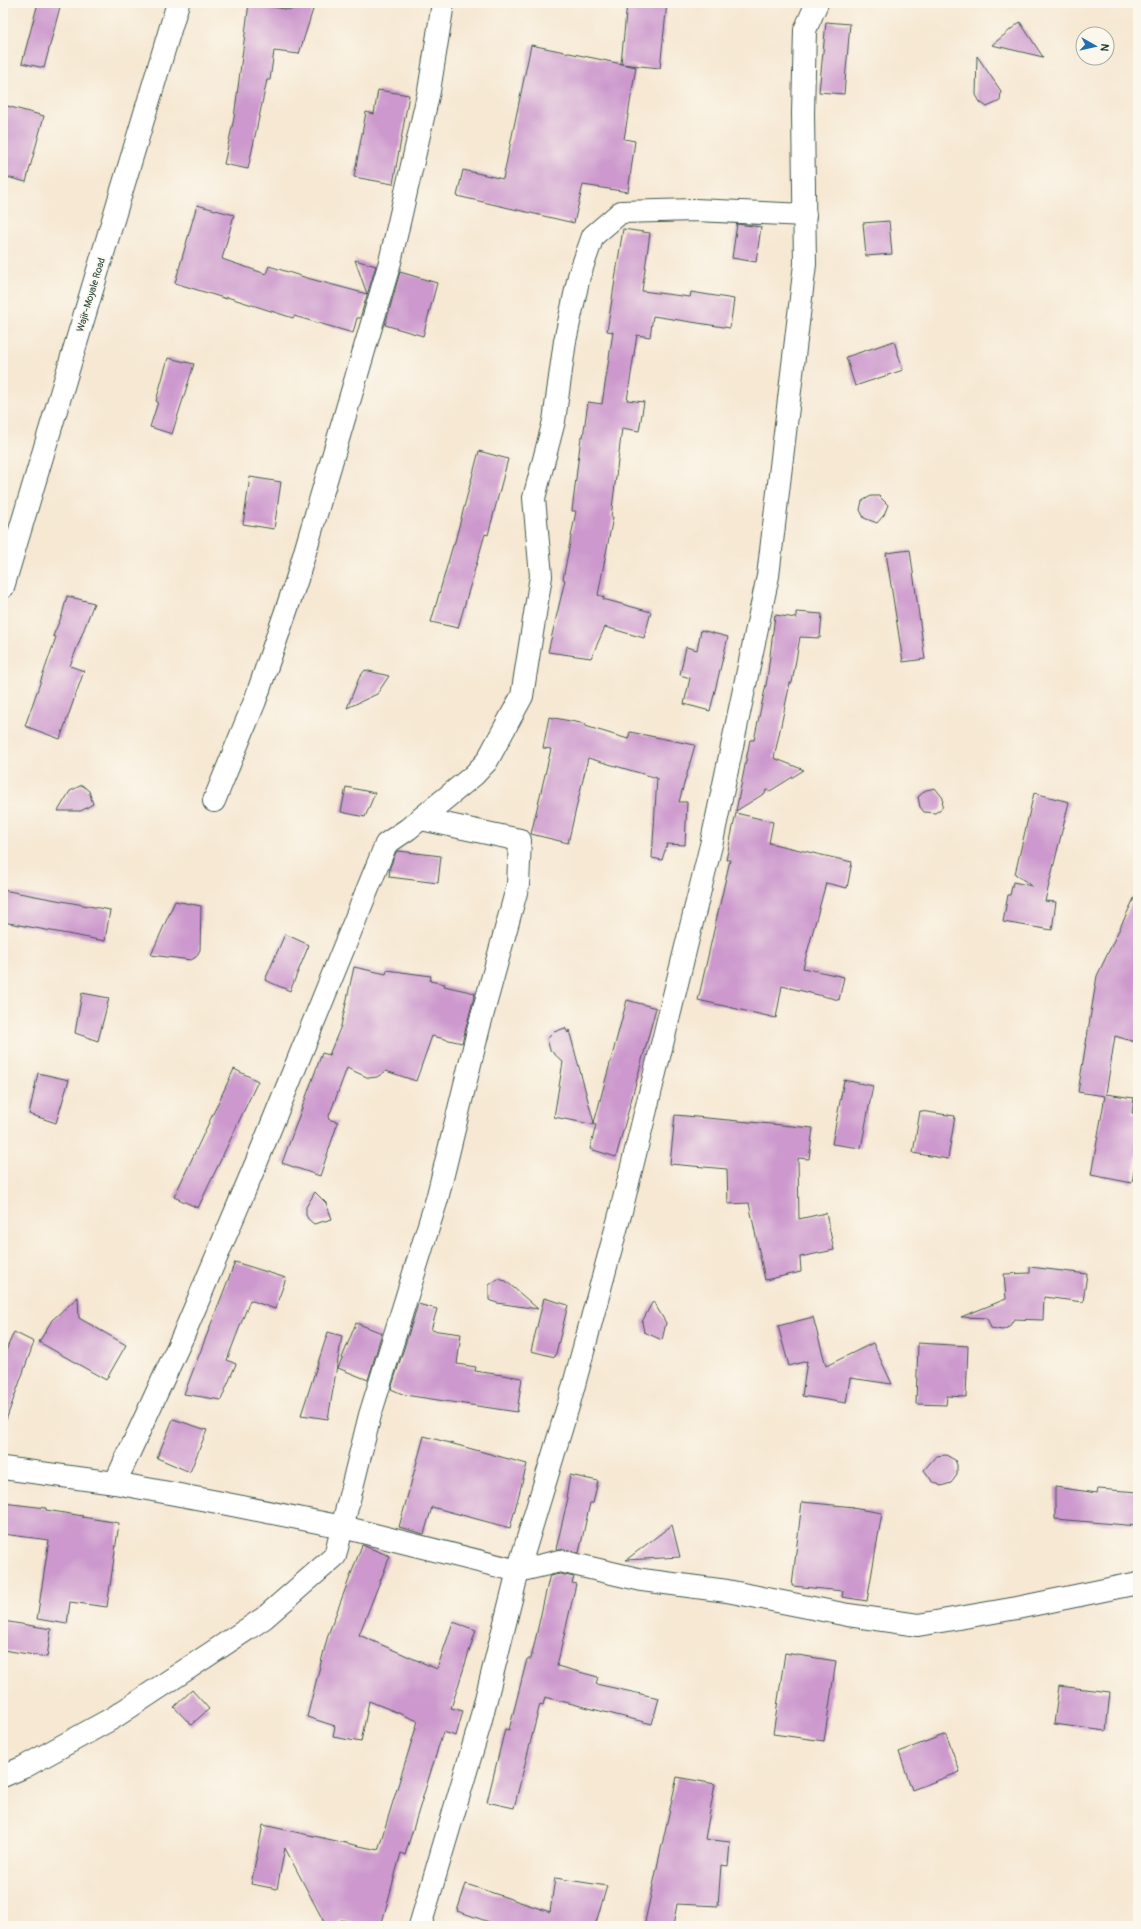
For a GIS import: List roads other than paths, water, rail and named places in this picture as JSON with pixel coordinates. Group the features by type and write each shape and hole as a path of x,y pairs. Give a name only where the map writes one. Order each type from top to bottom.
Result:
{"street":[{"name":"Wajir-Moyale Road","path":"3,587 178,3"},
{"path":"214,802 255,701 297,579 390,262 430,91 443,3"},
{"path":"420,1926 479,1727 518,1571 569,1403 621,1211 712,841 768,576 806,264 803,114 805,30 817,3"},
{"path":"115,1483 186,1328 257,1161 386,844 421,819 474,775 487,761 522,696 540,576 534,498 554,421 565,340 579,276 593,236 621,212 695,210 805,215"},
{"path":"3,1776 24,1767 113,1718 264,1618 335,1556 370,1415 437,1199 479,1027 518,886 520,840 421,819"},
{"path":"3,1468 115,1483 343,1527 518,1571 560,1561 642,1580 727,1591 848,1615 918,1625 1017,1608 1138,1583"}]}
